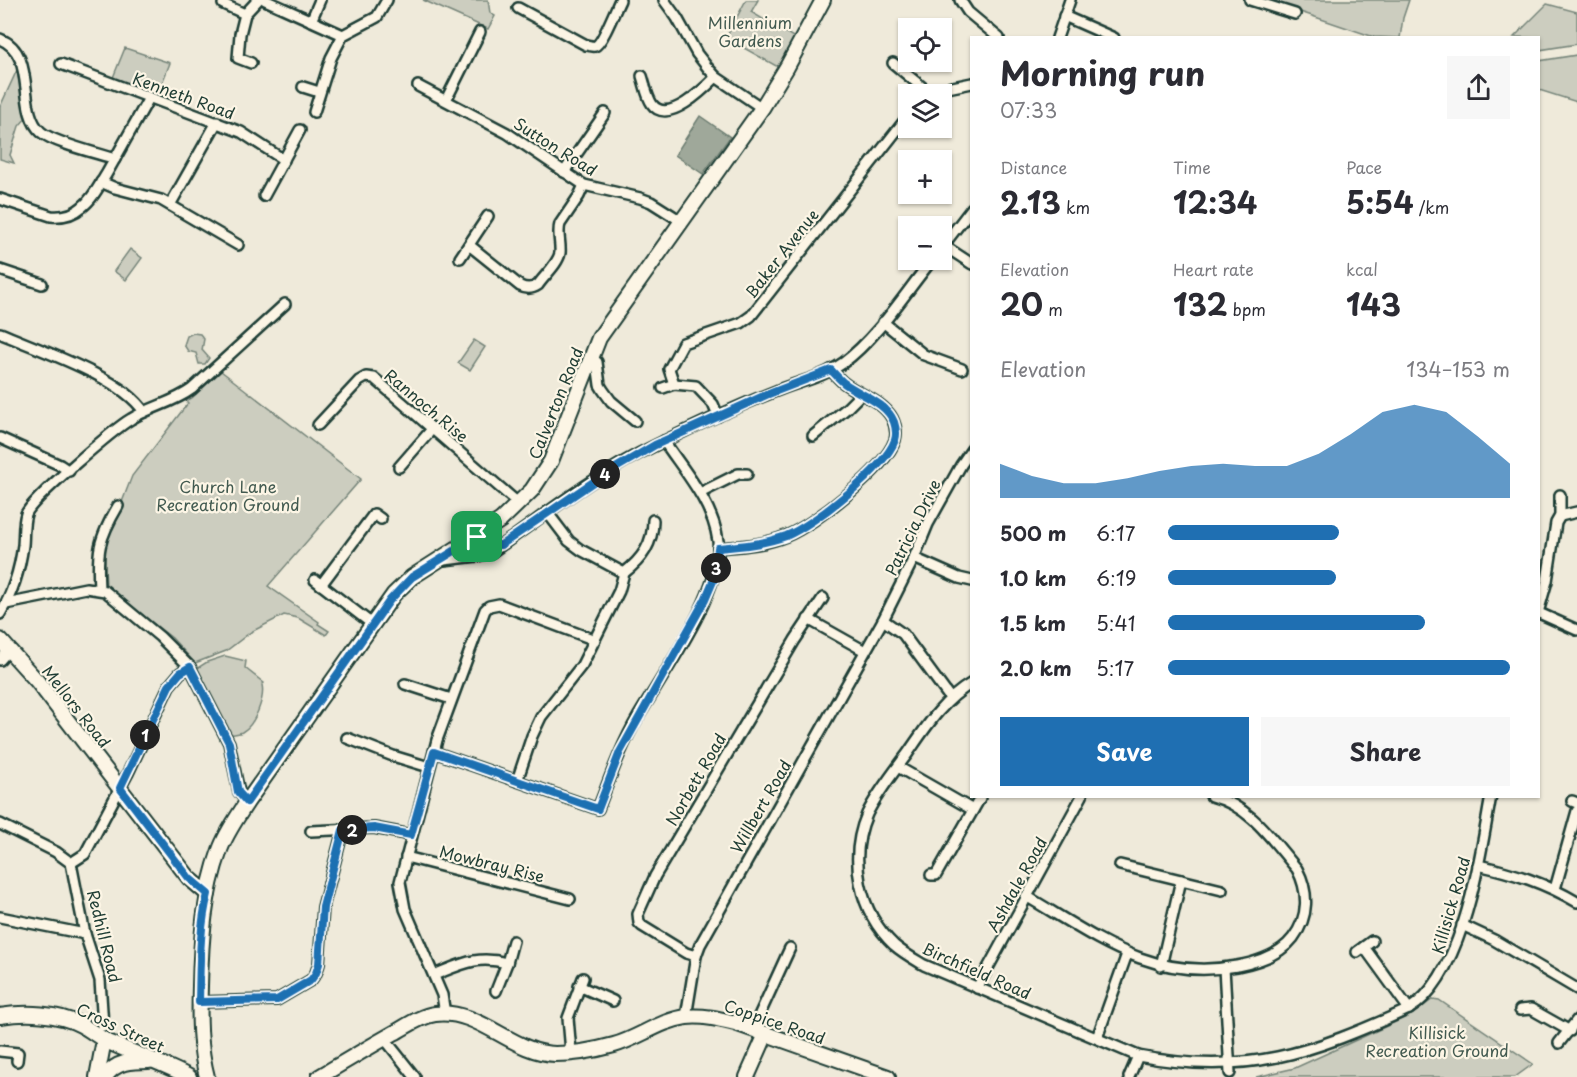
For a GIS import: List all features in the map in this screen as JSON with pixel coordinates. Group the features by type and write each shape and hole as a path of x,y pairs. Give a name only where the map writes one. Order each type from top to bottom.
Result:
{"street":[{"path":"251,63 234,61 245,14 258,0"},
{"path":"265,0 343,35"},
{"path":"311,21 320,0"},
{"path":"314,112 331,58 343,35 377,17 387,0"},
{"path":"521,12 594,47 603,38 620,0"},
{"path":"664,0 689,37 697,54 716,77 762,108"},
{"path":"960,0 968,12 997,36"},
{"path":"1058,36 1070,0"},
{"path":"1250,0 1295,14"},
{"name":"Calverton Road","path":"207,1077 201,1052 199,1002 202,936 208,894 227,833 398,590 412,577 501,520 532,490 551,461 599,338 762,108 787,67 819,1"},
{"path":"223,4 245,14"},
{"path":"1064,16 1109,36"},
{"path":"446,100 480,32"},
{"path":"0,39 7,42 18,54 32,118 42,134 115,159"},
{"path":"893,63 916,84"},
{"name":"Kenneth Road","path":"64,68 241,132 284,160"},
{"path":"655,80 643,80 652,105 661,111 667,111 696,97 716,77"},
{"path":"952,87 970,83"},
{"name":"Sutton Road","path":"418,86 507,133 584,185 642,199 681,221"},
{"path":"303,87 319,92"},
{"path":"0,199 51,216 60,217 74,213 88,201 101,182 149,98"},
{"path":"564,172 605,113"},
{"path":"170,206 216,122"},
{"name":"Baker Avenue","path":"674,384 669,369 683,343 741,323 751,316 898,129"},
{"path":"264,191 284,160 296,131"},
{"path":"101,182 115,188 152,196 230,235 238,245"},
{"path":"469,245 520,286 525,288 538,285 558,258 560,252 558,228 584,185"},
{"path":"952,234 970,211"},
{"path":"460,258 488,216"},
{"path":"952,252 970,263"},
{"path":"0,270 42,284"},
{"path":"438,561 492,552 611,470 664,441 777,390 831,370 854,354 924,270"},
{"path":"0,614 6,604 20,562 25,515 34,502 111,434 144,412 178,398 198,385 285,304"},
{"path":"883,322 924,356 962,369"},
{"path":"0,333 97,375 130,396 144,412"},
{"path":"590,359 597,362 600,385 608,398 635,421"},
{"path":"718,548 753,545 797,531 835,505 863,480 891,448 896,434 892,417 886,410 844,383 831,370"},
{"name":"Rannoch Rise","path":"318,425 323,413 363,378 378,380 519,504"},
{"path":"663,388 674,384 696,386 713,404 718,416"},
{"path":"813,436 848,408 861,394"},
{"path":"399,467 433,428"},
{"path":"0,438 69,471"},
{"path":"434,752 598,809 620,752 638,716 655,692 714,579 718,548 715,530 700,493 664,441"},
{"path":"399,451 407,458"},
{"name":"Patricia Drive","path":"883,620 928,524 970,452"},
{"path":"700,493 738,474 747,474"},
{"path":"1540,607 1547,580 1556,523 1560,516 1560,495"},
{"path":"99,589 100,541 118,506"},
{"path":"548,512 575,546 624,573"},
{"path":"1560,516 1577,512"},
{"path":"372,624 318,582 374,514 381,519"},
{"path":"516,781 541,717 582,664 619,591 624,573 642,557 651,540 652,520"},
{"path":"472,540 484,545 501,545"},
{"path":"472,540 478,556"},
{"path":"914,558 970,581"},
{"path":"6,604 86,588 99,589 160,637 190,667 229,743 238,792 247,802"},
{"name":"Norbett Road","path":"696,956 642,926 639,923 638,914 655,876 808,619 823,598"},
{"path":"445,1014 442,995 405,909 400,882 429,766 451,699 485,610 489,606 499,604 595,640"},
{"path":"1540,612 1577,630"},
{"path":"808,619 865,651"},
{"path":"883,620 903,634 950,698"},
{"name":"Willbert Road","path":"686,1017 696,956 728,893 883,620"},
{"name":"Mellors Road","path":"3,650 37,681 189,878 208,894"},
{"path":"0,824 56,852 71,863 85,854 169,686 180,673 190,667"},
{"path":"405,684 451,699"},
{"name":"Birchfield Road","path":"970,684 950,698 931,720 867,814 860,837 858,872 867,908 877,925 893,944 924,965 1138,1056"},
{"path":"347,738 393,756 429,766"},
{"path":"898,766 973,810"},
{"path":"931,875 936,875 980,798"},
{"name":"Ashdale Road","path":"977,988 1081,798"},
{"path":"1026,896 1127,954 1161,966 1224,969 1260,960 1282,949 1290,942 1301,925 1306,906 1301,878 1297,869 1266,832 1239,807 1216,798"},
{"name":"Killisick Road","path":"1138,1056 1193,1071 1247,1072 1286,1063 1409,1009 1425,998 1446,969 1462,925 1478,865 1491,798"},
{"path":"1555,889 1577,811"},
{"path":"312,831 374,828 411,835"},
{"path":"199,1002 277,1000 311,980 319,964 323,907 343,830"},
{"name":"Mowbray Rise","path":"406,857 570,899"},
{"name":"Redhill Road","path":"71,863 85,934 98,971 98,1014 104,1026"},
{"path":"1120,865 1222,890"},
{"path":"1478,865 1517,874 1555,889 1577,902"},
{"path":"1161,966 1181,880"},
{"path":"0,917 85,934"},
{"path":"1462,925 1494,940 1577,989"},
{"path":"496,991 513,941"},
{"path":"1372,941 1360,949 1409,1009"},
{"path":"747,1077 760,1032 790,948"},
{"path":"1097,1038 1127,954"},
{"path":"434,975 469,960 494,959 507,963"},
{"path":"1224,969 1230,1073"},
{"path":"571,1052 568,1018 581,982 610,996"},
{"path":"1520,1010 1531,1009 1570,1031"},
{"name":"Coppice Road","path":"319,1077 417,1020 435,1014 445,1014 469,1019 525,1048 553,1054 613,1045 666,1022 686,1017 716,1018 888,1077"},
{"name":"Cross Street","path":"0,1016 39,1015 62,1018 82,1025 104,1040 188,1076"},
{"path":"1559,1043 1577,1020"},
{"path":"384,1038 415,1077"},
{"path":"97,1077 104,1040"},
{"path":"0,1051 18,1053 18,1061"},
{"path":"188,1076 201,1052"},
{"path":"1130,1077 1138,1056"},
{"path":"105,1077 121,1064 157,1061"}],"green space":[{"path":"423,0 488,0 490,13 495,16 488,29"},
{"name":"Millennium Gardens","path":"746,0 758,0 751,12 795,38 778,67 726,38"},
{"path":"1265,0 1409,0 1400,36 1371,36"},
{"path":"1547,4 1577,12 1577,44 1540,50 1540,36 1515,36"},
{"path":"125,48 170,63 157,96 112,80"},
{"path":"1577,55 1577,102 1540,90 1540,61"},
{"path":"17,70 26,118 19,126 10,155 14,163 0,159 0,107"},
{"path":"130,249 142,258 126,280 114,271"},
{"path":"193,333 200,334 204,339 202,350 209,358 205,364 199,364 196,353 188,351 184,345 187,336"},
{"path":"474,340 485,347 470,370 458,363"},
{"name":"Church Lane Recreation Ground","path":"221,371 361,479 268,586 319,622 318,624 329,631 326,635 298,618 284,615 251,632 226,651 195,663 172,638 106,586 104,549 132,476 188,403 186,401"},
{"path":"225,656 246,661 245,668 264,683 260,704 251,724 242,732 228,735 196,669 207,662"},
{"name":"Killisick Recreation Ground","path":"1433,999 1439,1000 1533,1064 1515,1077 1256,1077 1295,1068 1413,1014"}],"shaded area":[{"path":"700,116 730,137 703,174 675,155"}],"route":[{"path":"831,370 844,383 886,410 895,426 894,441 885,455 863,480 813,521 797,531 774,540 753,545 718,548 714,579 705,600 655,692 638,716 620,752 598,809 434,752 411,835 374,828 343,830 323,907 319,964 311,980 277,1000 199,1002 203,917 208,894 189,878 120,788 169,686 182,670 190,667 229,743 238,792 247,802 394,594 425,568 477,537 484,545 501,545 602,476 655,445 777,390 831,370"}]}
